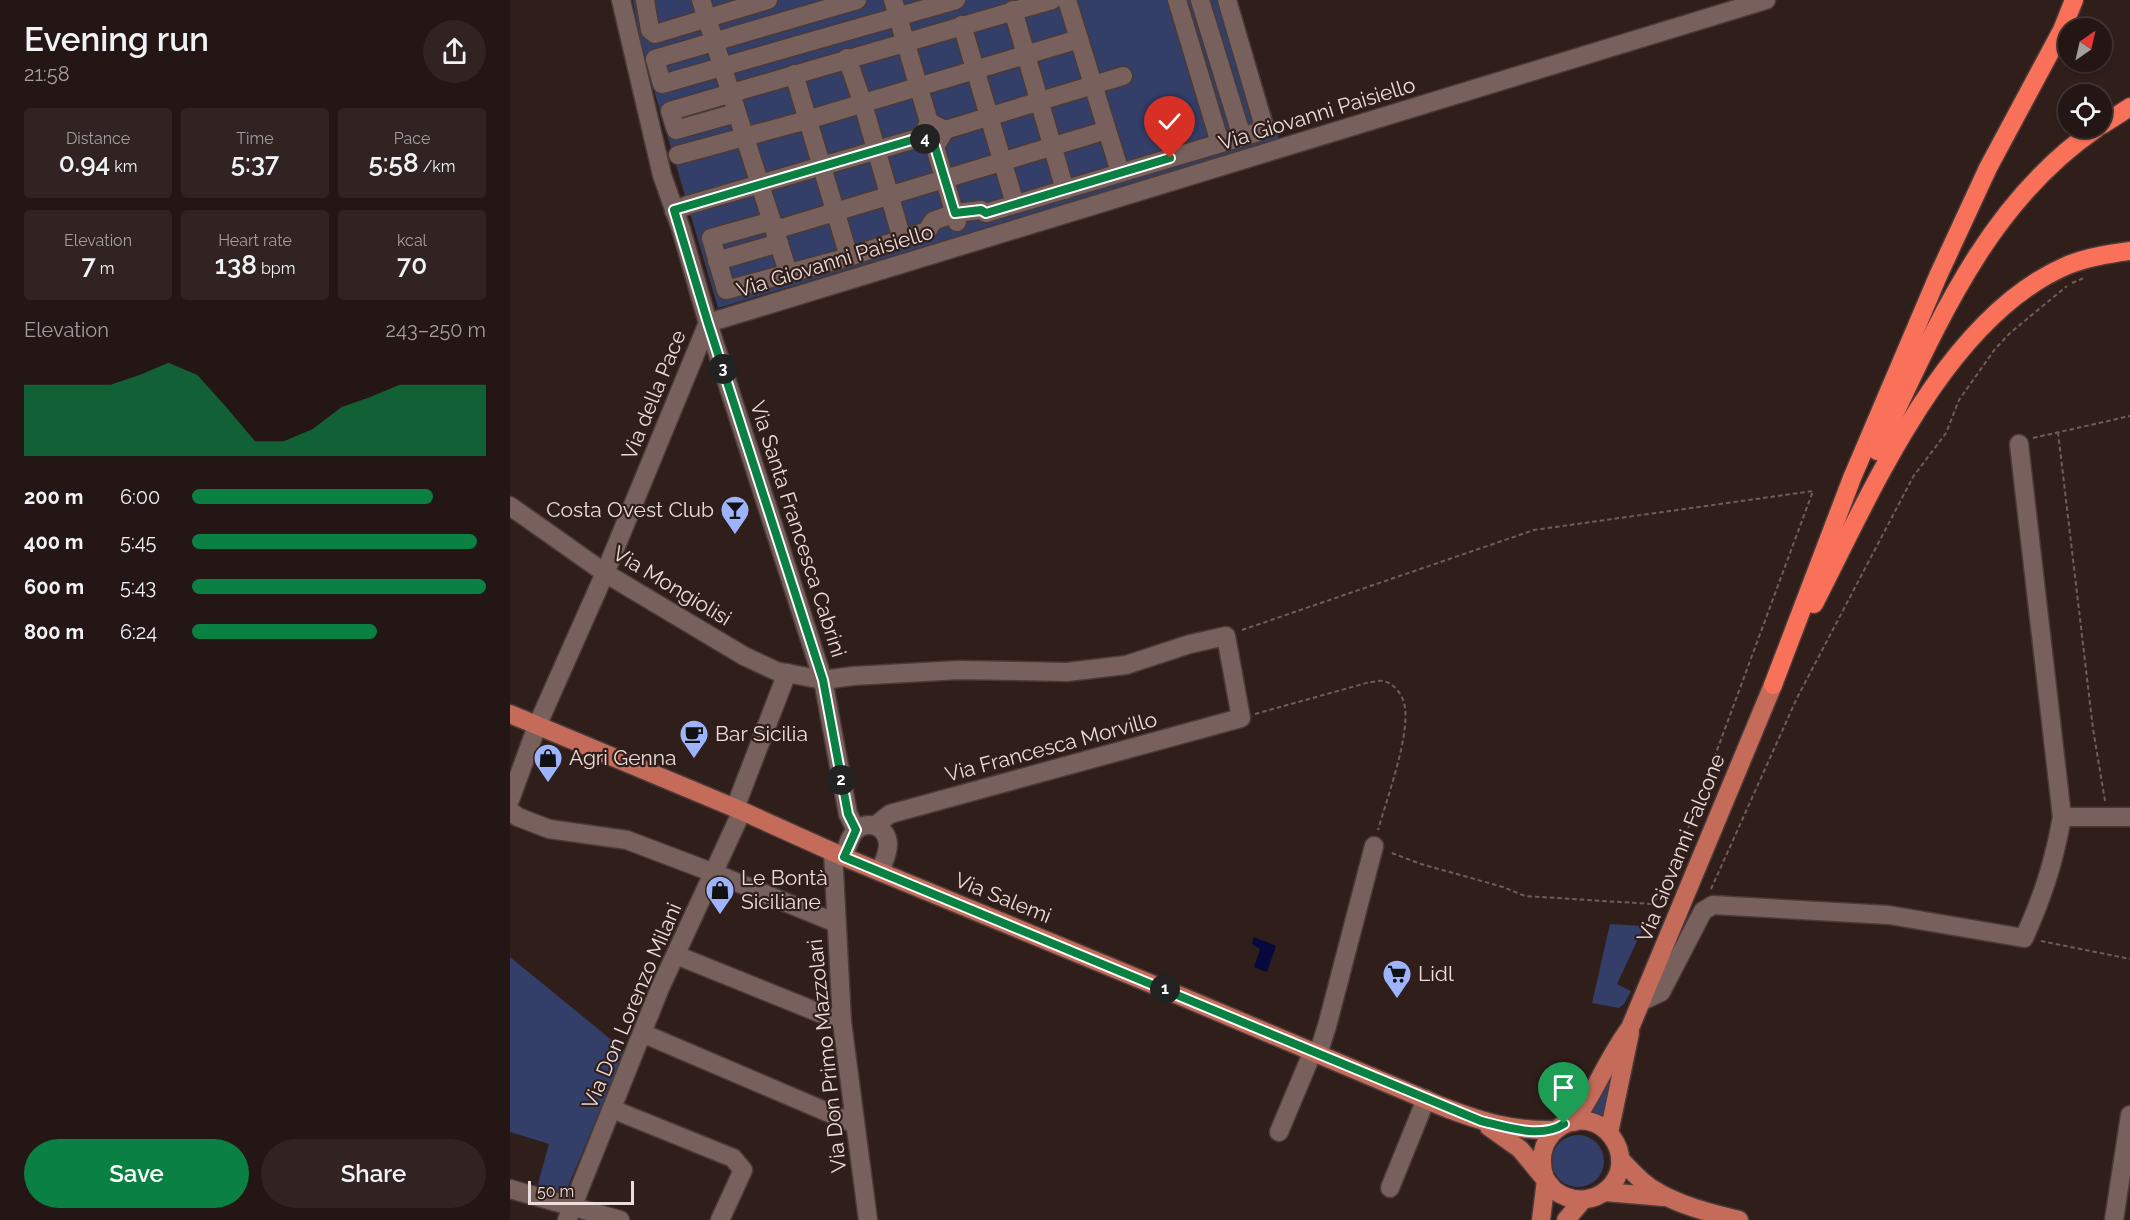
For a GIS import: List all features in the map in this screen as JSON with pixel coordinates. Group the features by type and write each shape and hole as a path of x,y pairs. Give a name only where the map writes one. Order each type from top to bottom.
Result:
{"highway":[{"path":"1773,685 1852,478 1938,276 1988,168 2062,30 2074,0"},
{"path":"2112,119 2130,107"},
{"path":"1773,685 1871,463 1946,308 1981,247 2010,207 2050,167 2085,138"},
{"path":"1773,685 1892,452 1945,370 1993,316 2007,303 2040,280 2068,265 2099,255 2130,251"}],"main road":[{"name":"Via Giovanni Falcone","path":"1630,1028 1773,685"},
{"name":"Via Salemi","path":"510,714 738,809 880,872 1481,1121"},
{"path":"1574,1122 1617,1046 1630,1028"},
{"path":"1609,1133 1630,1028"},
{"path":"1481,1121 1526,1130 1556,1130"},
{"path":"1481,1121 1520,1149 1545,1179 1560,1195 1582,1201 1605,1192 1614,1183 1619,1172 1620,1159 1617,1145 1609,1133 1587,1122 1574,1122 1556,1130 1549,1136 1542,1152 1542,1169 1545,1179 1541,1220"},
{"path":"1620,1159 1651,1188 1712,1214 1739,1220"},
{"path":"1605,1192 1671,1198"},
{"path":"1566,1220 1582,1201"}],"street":[{"name":"Via della Pace","path":"510,800 537,726 605,573 708,323 662,175 621,0"},
{"path":"645,0 650,30 655,33 768,0"},
{"path":"701,0 788,272"},
{"path":"857,0 656,59 662,84 722,67 896,9 956,0"},
{"path":"1177,0 1220,143"},
{"path":"1200,0 1242,137"},
{"path":"959,229 981,210 986,213 1258,132 1263,123 1227,0"},
{"name":"Via Giovanni Paisiello","path":"708,323 959,229 1766,0"},
{"path":"736,113 676,130 670,111 1013,10 1066,1 1120,172"},
{"path":"896,9 959,229"},
{"path":"1013,10 1065,190"},
{"path":"962,25 1015,204"},
{"path":"678,155 863,104 1079,39"},
{"path":"847,58 863,104 902,239"},
{"path":"794,74 849,256"},
{"path":"674,210 989,118 1123,76"},
{"path":"959,229 933,221 927,231 849,256 726,290 711,238 776,231 888,194 1053,148 1107,130"},
{"name":"Via Santa Francesca Cabrini","path":"708,323 823,680 848,814 856,830"},
{"path":"1642,1001 1661,992 1703,911 1713,905 1889,915 2024,938 2042,897 2055,853 2062,817 2019,444"},
{"name":"Via Mongiolisi","path":"510,506 605,573 744,656 776,671 823,680 959,670 1067,672 1126,665 1190,644 1226,636"},
{"path":"1226,636 1241,718"},
{"name":"Via Don Lorenzo Milani","path":"570,1213 642,1033 714,873 787,673"},
{"name":"Via Francesca Morvillo","path":"856,830 865,824 876,825 890,814 1241,718"},
{"path":"510,811 519,818 549,829 627,840 836,923"},
{"path":"2062,817 2130,817"},
{"path":"876,825 884,831 888,841 888,852 880,872"},
{"path":"838,854 856,830"},
{"path":"1279,1132 1316,1053 1374,846"},
{"name":"Via Don Primo Mazzolari","path":"838,854 836,923 842,1022 868,1220"},
{"path":"676,955 842,1022"},
{"path":"642,1033 855,1124"},
{"path":"1390,1188 1426,1099"},
{"path":"612,1109 733,1158 743,1170 720,1220"},
{"path":"2114,1220 2129,1128"},
{"path":"510,1189 570,1213 620,1220"}],"path":[{"path":"1703,911 1713,883 1797,698 1913,477 1946,433 1959,400 2010,333 2070,284 2088,276"},
{"path":"2019,444 2039,435 2130,416"},
{"path":"2058,432 2093,729 2107,818"},
{"path":"1226,636 1534,530 1813,491 1666,888 1651,904 1525,896 1503,887 1420,864 1374,846 1403,739 1405,708 1401,695 1394,686 1383,681 1370,682 1241,718"},
{"path":"2024,938 2130,959"}],"shaded area":[{"path":"633,0 1237,0 1280,142 718,308 639,39"},
{"path":"1610,924 1644,926 1617,984 1631,991 1619,1008 1592,1003"},
{"path":"1254,937 1276,946 1267,972 1254,967 1260,949 1252,944"},
{"path":"510,957 625,1051 564,1196 537,1187 549,1144 510,1132"},
{"path":"1616,1059 1603,1120 1589,1114"},
{"path":"1578,1135 1588,1137 1596,1143 1602,1151 1604,1161 1602,1171 1596,1179 1588,1185 1578,1187 1568,1185 1560,1179 1554,1171 1552,1161 1554,1151 1560,1143 1568,1137"}],"place":[{"name":"Costa Ovest Club","path":"735,536"},
{"name":"Bar Sicilia","path":"694,760"},
{"name":"Agri Genna","path":"548,784"},
{"name":"Le Bontà Siciliane","path":"720,916"},
{"name":"Lidl","path":"1397,1000"}],"route":[{"path":"1170,158 986,213 981,210 955,213 935,147 922,137 674,210 823,680 848,814 856,830 844,857 1481,1121 1526,1130 1556,1130 1564,1124"}]}
